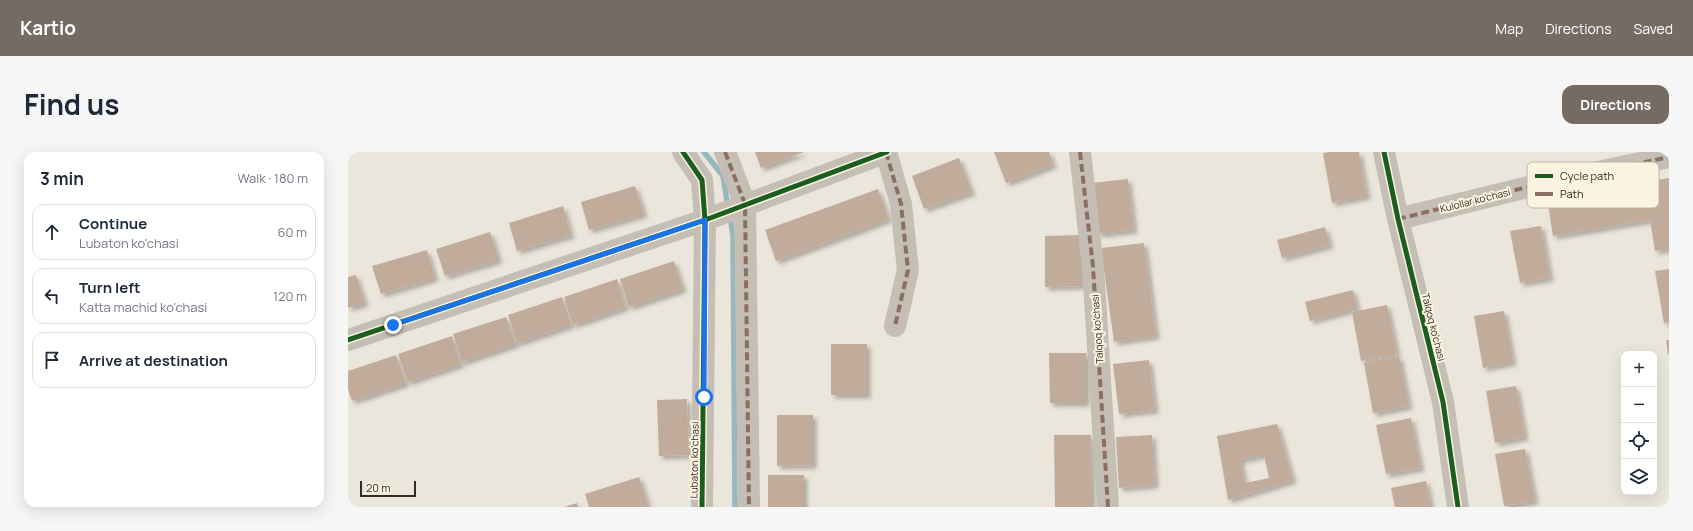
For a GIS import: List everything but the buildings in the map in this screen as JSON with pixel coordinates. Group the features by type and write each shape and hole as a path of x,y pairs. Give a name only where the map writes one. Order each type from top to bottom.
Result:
{"street":[{"name":"Lubaton ko'chasi","path":"683,152 702,180 705,220 702,507"},
{"path":"726,152 745,204 749,507"},
{"path":"348,340 705,220 887,152 901,204 908,270 895,326"},
{"name":"Talqoq ko'chasi","path":"1080,152 1093,267 1108,507"},
{"name":"Talqoq ko'chasi","path":"1384,152 1398,219 1443,402 1458,507"},
{"name":"Kulollar ko'chasi","path":"1645,162 1669,157"},
{"name":"Kulollar ko'chasi","path":"1398,219 1527,187"}],"waterway":[{"path":"704,152 723,176 728,207"},
{"path":"730,215 733,237 735,507"}],"marked path":[{"path":"725,152 745,204 749,507"},
{"path":"886,152 901,204 908,270 895,326"},
{"path":"1080,152 1093,267 1108,507"},
{"path":"1645,162 1669,157"},
{"path":"1398,219 1527,187"}],"cycle path":[{"path":"683,152 702,180 705,220 702,507"},
{"path":"348,340 705,220 887,152"},
{"path":"1384,152 1398,219 1443,402 1458,507"}],"route":[{"path":"393,325 705,220 704,397"}]}
